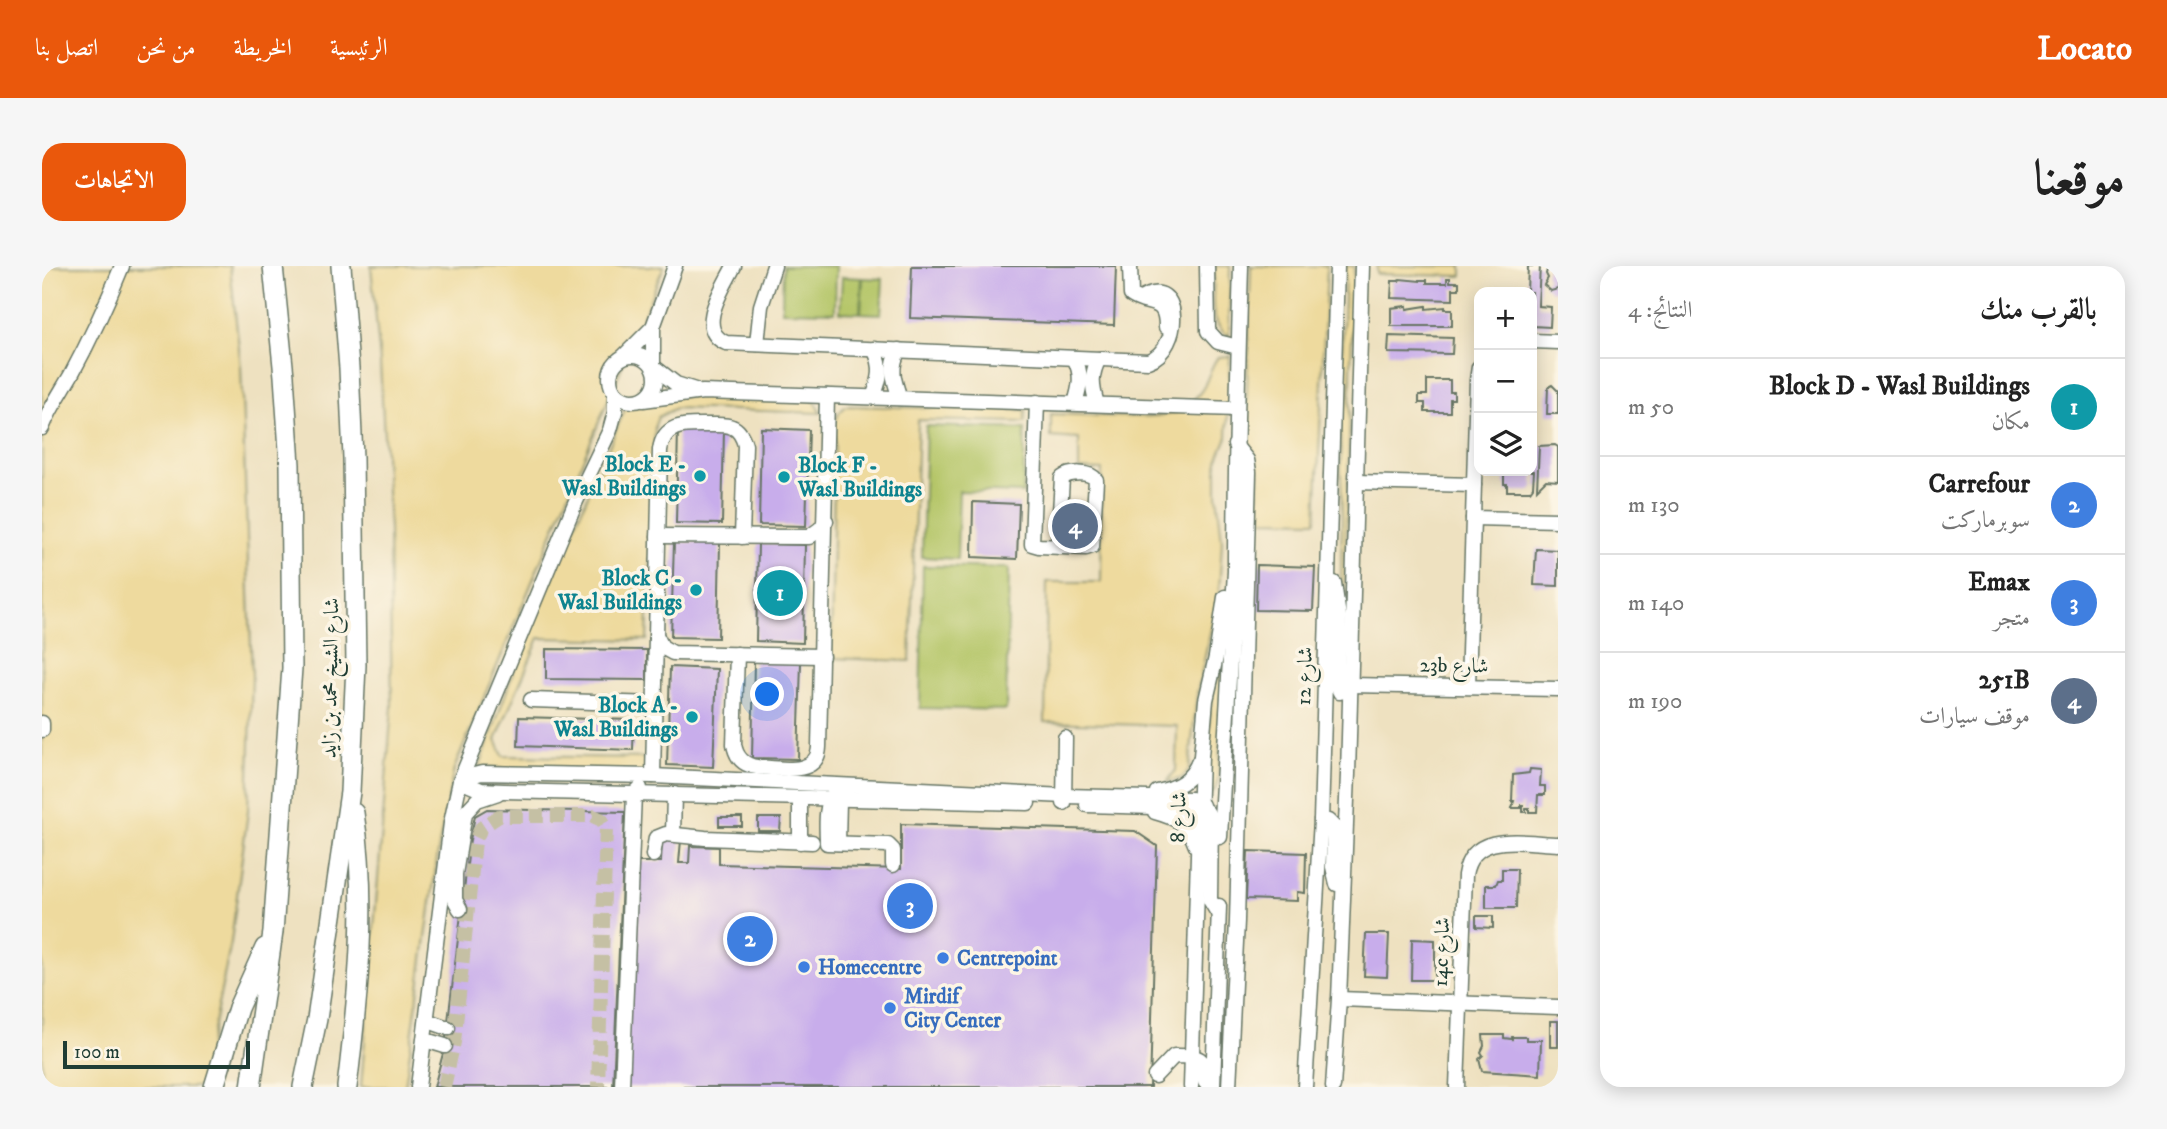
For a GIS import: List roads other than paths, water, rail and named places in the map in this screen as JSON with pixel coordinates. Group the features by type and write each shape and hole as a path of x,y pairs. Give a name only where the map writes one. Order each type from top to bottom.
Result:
{"highway":[{"name":"شارع الشيخ محمد بن زايد","path":"251,1087 273,932 292,668 290,465 273,266"},
{"name":"شارع الشيخ محمد بن زايد","path":"303,1087 319,1006 350,792 356,665 353,458 341,266"},
{"path":"347,1087 356,1009 362,900 359,846 350,792"},
{"path":"214,1087 238,1007 273,932"}],"street":[{"path":"42,428 52,404 94,330 122,266"},
{"path":"643,400 656,385 653,327 675,266"},
{"path":"734,266 713,313 711,328 717,338 726,343 1141,361 1154,359 1165,350 1170,337 1172,308 1169,299 1160,295 1140,299 1131,295 1130,266"},
{"path":"757,344 761,306 774,266"},
{"path":"1207,266 1209,331 1217,342 1238,347"},
{"name":"شارع 8","path":"1213,1087 1222,790 1234,598 1235,445 1241,266"},
{"name":"شارع 12","path":"1306,1087 1321,820 1336,266"},
{"path":"1333,1087 1339,999 1362,266"},
{"path":"418,1087 452,823 461,779 576,501 610,430 615,412 615,394 610,385 610,372 653,327"},
{"path":"1537,341 1558,342"},
{"path":"873,397 881,368 874,349"},
{"path":"898,350 892,376 900,398"},
{"path":"623,357 643,357 676,384 703,392"},
{"path":"1074,358 1081,382 1075,403"},
{"path":"1097,404 1092,383 1093,370 1099,359"},
{"path":"615,394 630,402 703,392 1237,409"},
{"path":"737,654 735,751 743,762 757,767 802,768 813,763 817,759 819,747 827,396"},
{"path":"1037,402 1031,539 1036,546 1058,547 1088,548 1094,544 1096,482 1092,475 1070,474 1061,480 1058,547"},
{"path":"1468,686 1476,413"},
{"path":"653,776 660,450 667,433 683,425 725,425 739,431 745,445 742,537"},
{"path":"1229,1087 1237,921 1249,472 1247,460 1235,445"},
{"path":"1356,482 1474,485"},
{"path":"1473,518 1558,520"},
{"path":"658,536 809,537 826,521"},
{"path":"809,537 825,554"},
{"name":"شارع 8","path":"1192,1082 1201,756 1206,701 1233,551"},
{"path":"1329,569 1339,607 1336,686 1340,692 1350,687"},
{"path":"657,636 662,647 673,653 822,656"},
{"name":"23b شارع","path":"1350,687 1468,686 1558,689"},
{"path":"531,701 655,704"},
{"path":"42,723 42,730"},
{"path":"1065,738 1065,799"},
{"path":"1135,802 1184,783 1195,772 1201,756"},
{"path":"461,779 482,773 653,776 915,787 1186,808 1200,806 1217,798 1222,790"},
{"path":"461,779 481,790 504,791 800,799 1065,799"},
{"path":"622,1087 635,794 648,785 731,788 752,781"},
{"path":"893,865 890,846 833,843 827,823 841,790 888,791 915,787"},
{"path":"460,909 455,900 455,874 465,813 477,800 504,791"},
{"path":"673,834 674,794"},
{"path":"653,855 656,838 662,834 806,842 800,799"},
{"path":"1135,802 1181,821 1189,829 1198,854"},
{"path":"1200,806 1211,820 1210,900 1219,913"},
{"path":"1321,820 1328,821 1334,827 1334,874 1342,895"},
{"name":"14c شارع","path":"1457,1087 1466,867 1479,848 1494,842 1558,844"},
{"path":"1339,999 1558,1007"},
{"path":"428,1021 448,1028"},
{"path":"425,1040 445,1046"},
{"path":"1192,1082 1184,1071 1174,1068 1155,1076 1174,1056 1192,1056 1200,1059 1204,1065 1205,1087"}],"tunnel":[{"path":"444,1087 454,1042 475,841 481,828 499,816 593,816 602,820 606,827 598,1087"}],"place":[{"name":"Block E - Wasl Buildings","path":"700,476"},
{"name":"Block F - Wasl Buildings","path":"784,477"},
{"name":"251B","path":"1075,526"},
{"name":"Block C - Wasl Buildings","path":"696,590"},
{"name":"Block D - Wasl Buildings","path":"780,593"},
{"name":"Block A - Wasl Buildings","path":"692,717"},
{"name":"Emax","path":"910,906"},
{"name":"Carrefour","path":"750,939"},
{"name":"Centrepoint","path":"943,958"},
{"name":"Homecentre","path":"804,967"},
{"name":"Mirdif City Center","path":"890,1008"}]}
